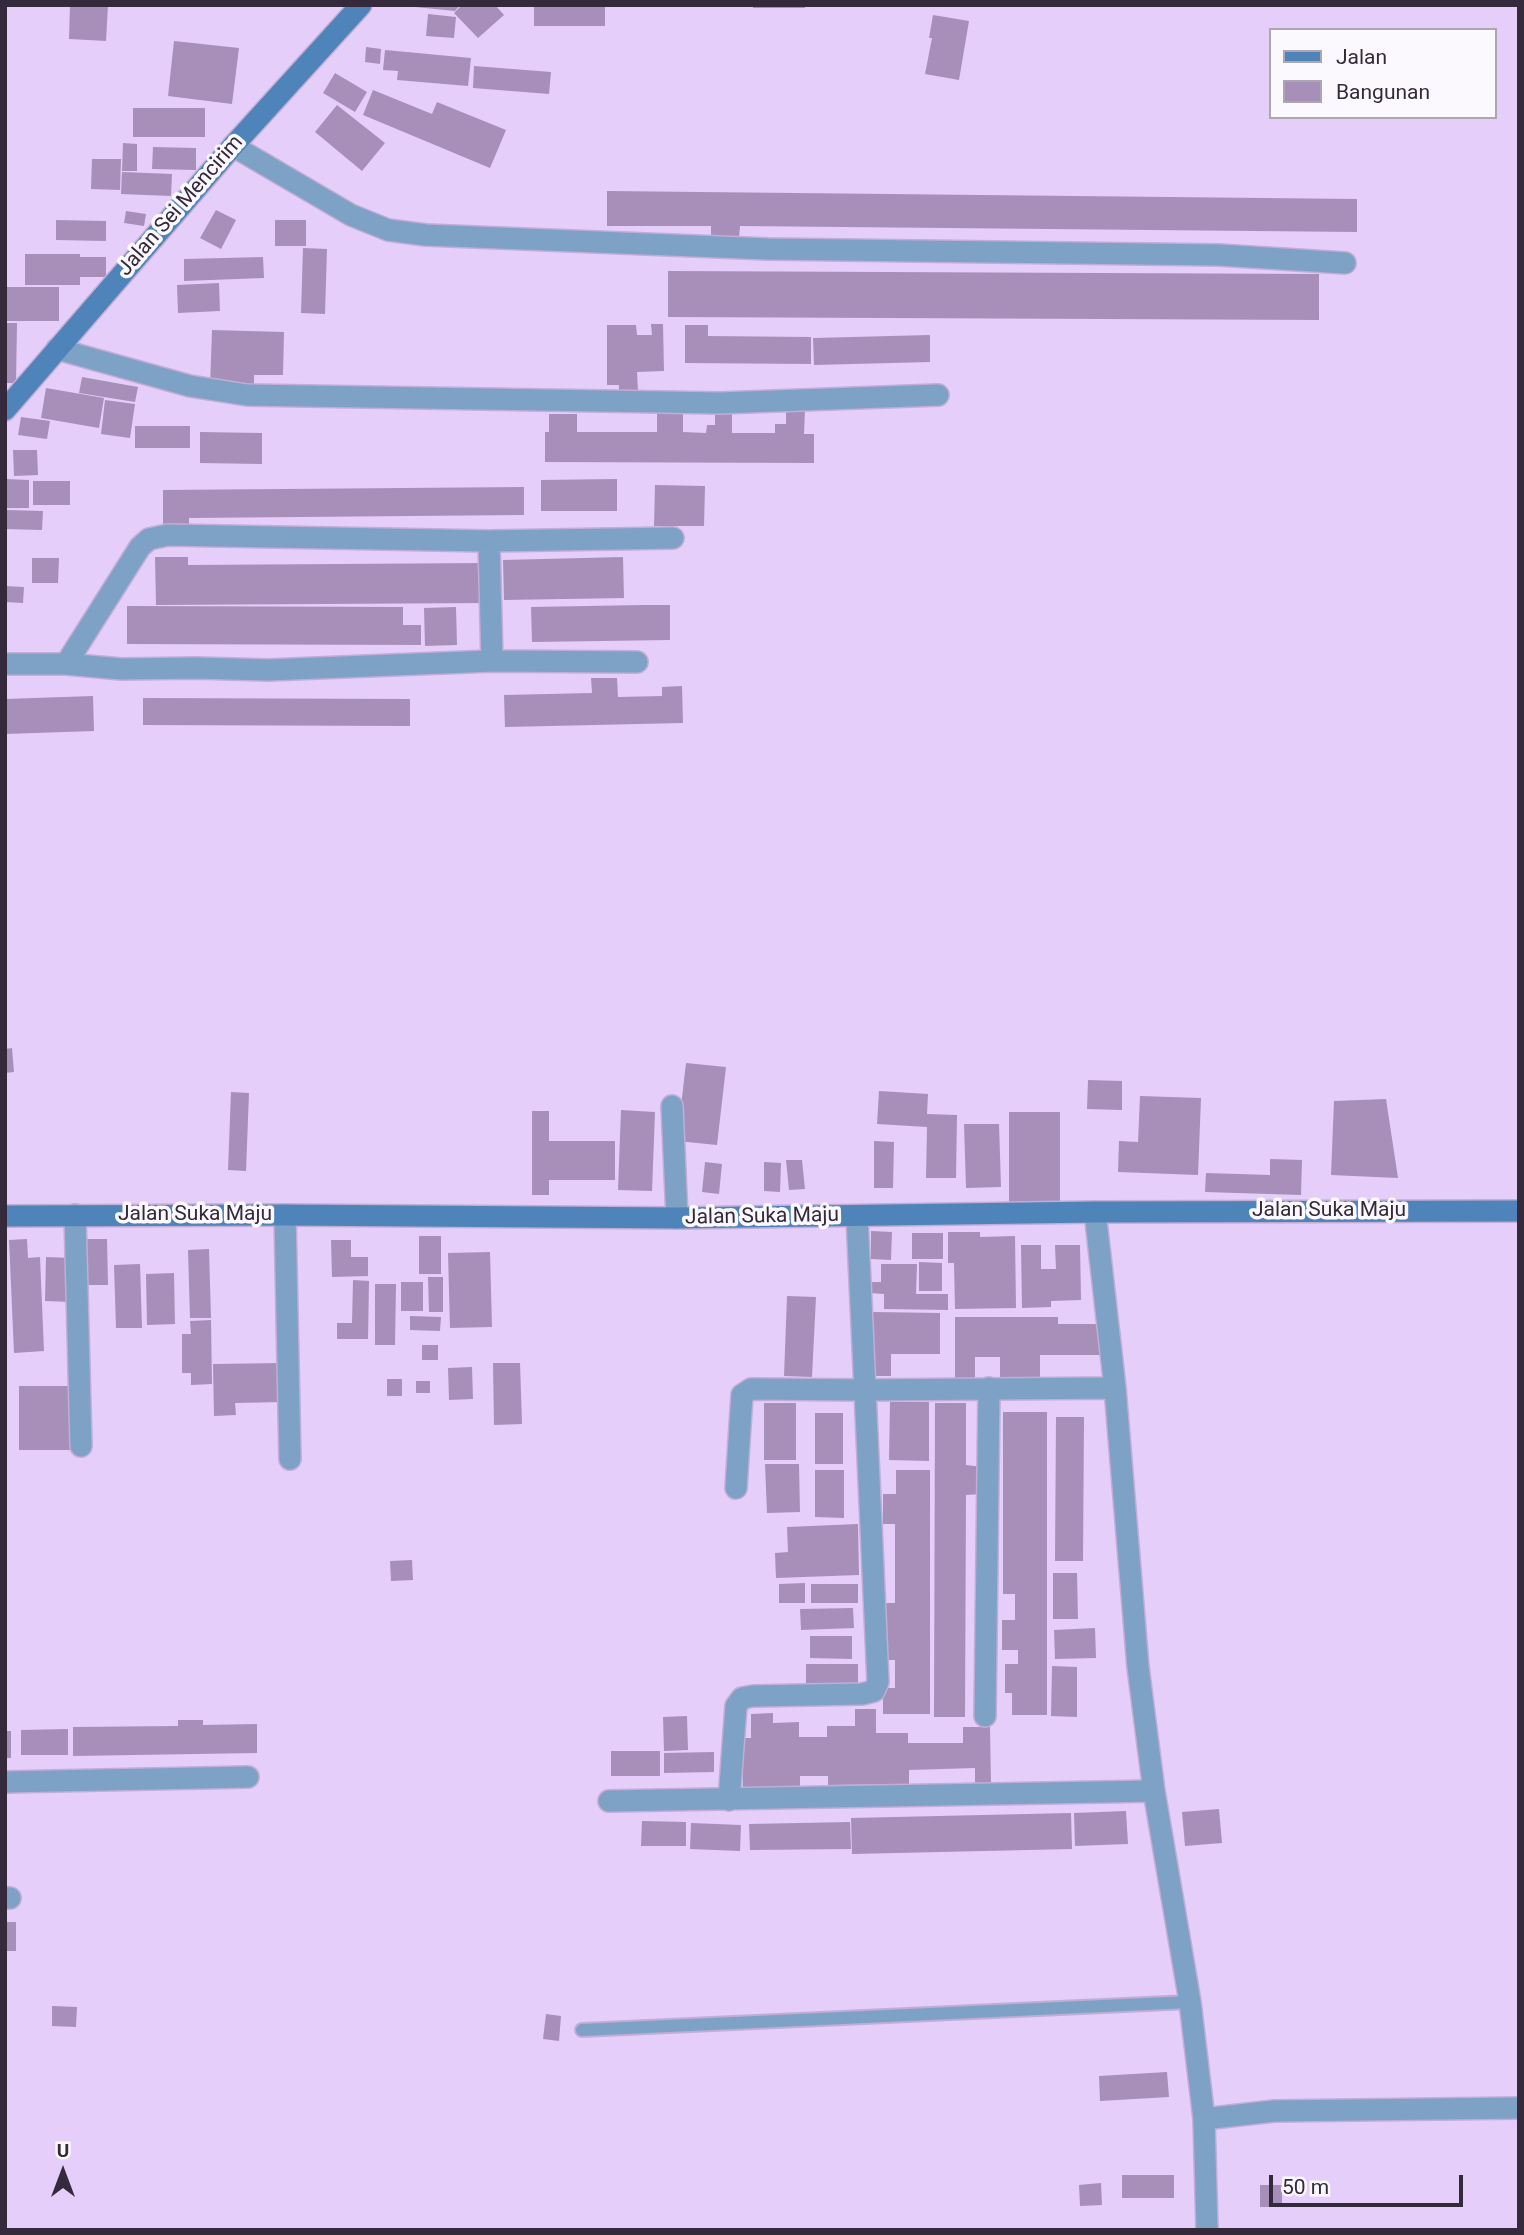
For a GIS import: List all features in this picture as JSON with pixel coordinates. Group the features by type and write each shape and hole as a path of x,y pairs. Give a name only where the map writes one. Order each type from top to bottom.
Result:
{"street":[{"name":"Jalan Sei Mencirim","path":"9,402 233,146 361,5"},
{"path":"233,146 351,215 388,230 426,235 768,249 1219,255 1345,263"},
{"path":"57,349 190,386 247,395 720,403 938,395"},
{"path":"66,664 140,547 149,539 168,535 489,541 673,538"},
{"path":"489,541 492,661"},
{"path":"5,664 66,664 121,669 268,670 492,661 637,662"},
{"path":"672,1105 677,1218"},
{"name":"Jalan Suka Maju","path":"5,1216 285,1214 677,1218 1095,1212 1519,1211"},
{"path":"1095,1212 1115,1388 1138,1667 1154,1791 1190,2002 1204,2119 1207,2230"},
{"path":"285,1214 290,1459"},
{"path":"75,1215 81,1446"},
{"path":"729,1800 736,1706 743,1698 862,1694 874,1690 878,1682 857,1216"},
{"path":"985,1716 989,1388"},
{"path":"736,1488 742,1395 751,1389 1115,1388"},
{"path":"5,1782 248,1777"},
{"path":"609,1801 1154,1791"},
{"path":"1204,2119 1274,2111 1519,2108"}],"lane":[{"path":"582,2030 1190,2002"}],"building":[{"path":"70,5 108,5 106,41 69,39"},
{"path":"415,5 460,5 455,11"},
{"path":"462,5 495,5 504,15 478,38 454,13"},
{"path":"534,5 605,5 605,26 534,26"},
{"path":"753,5 805,5 805,8 753,8"},
{"path":"428,14 456,17 454,38 426,36"},
{"path":"933,15 969,21 959,80 925,74"},
{"path":"174,41 239,48 232,104 168,96"},
{"path":"366,47 381,49 380,64 365,62"},
{"path":"385,50 471,58 468,86 397,80 398,71 383,70"},
{"path":"474,66 551,72 549,94 473,88"},
{"path":"335,73 367,92 355,112 323,93"},
{"path":"373,90 432,114 437,102 506,130 490,168 363,115"},
{"path":"337,105 385,143 362,171 315,132"},
{"path":"133,108 205,108 205,137 133,137"},
{"path":"123,143 137,144 137,171 122,171"},
{"path":"153,147 196,148 196,170 152,169"},
{"path":"92,159 121,159 120,190 91,189"},
{"path":"122,172 172,174 171,196 121,194"},
{"path":"607,191 1357,199 1357,232 740,226 739,238 711,238 711,226 607,226"},
{"path":"216,210 236,220 221,249 200,238"},
{"path":"126,211 146,214 144,226 124,223"},
{"path":"56,220 106,221 106,241 56,240"},
{"path":"275,220 306,220 306,246 275,246"},
{"path":"303,248 327,249 325,314 301,313"},
{"path":"25,254 106,257 106,277 80,277 80,285 25,285"},
{"path":"263,257 264,278 184,281 184,259"},
{"path":"668,271 1319,274 1319,320 668,317"},
{"path":"219,283 220,311 178,313 177,285"},
{"path":"5,287 59,287 59,321 5,321"},
{"path":"5,323 17,323 16,383 5,383"},
{"path":"651,324 663,324 664,371 637,372 638,391 619,391 619,385 607,385 607,325 636,325 637,335 652,335"},
{"path":"685,325 708,325 708,336 811,337 811,364 685,363"},
{"path":"212,330 284,332 283,375 254,375 254,389 210,387"},
{"path":"930,335 930,362 814,365 813,338"},
{"path":"82,377 138,387 135,402 79,393"},
{"path":"46,388 104,398 99,428 41,418"},
{"path":"105,400 135,404 130,438 101,434"},
{"path":"786,409 805,409 804,434 814,434 814,463 545,462 545,432 549,432 549,414 577,414 577,432 657,432 657,413 683,413 683,432 706,433 707,425 715,425 715,413 732,413 732,433 775,433 775,424 786,424"},
{"path":"21,417 50,421 47,439 18,435"},
{"path":"135,426 190,426 190,448 135,448"},
{"path":"200,432 262,433 262,464 200,463"},
{"path":"13,450 37,450 38,475 14,476"},
{"path":"5,479 29,480 29,508 5,508"},
{"path":"617,479 617,511 541,511 541,480"},
{"path":"33,481 70,481 70,505 33,505"},
{"path":"655,485 705,486 704,526 654,526"},
{"path":"524,487 524,515 189,518 189,531 163,532 163,490"},
{"path":"5,510 43,511 42,530 5,529"},
{"path":"155,557 188,557 188,565 487,563 487,603 156,605"},
{"path":"623,557 624,598 504,600 503,560"},
{"path":"32,558 59,558 58,583 32,583"},
{"path":"5,586 24,587 23,603 5,602"},
{"path":"670,605 670,640 532,642 531,607"},
{"path":"127,606 403,607 403,625 421,625 421,645 127,644"},
{"path":"456,607 457,645 425,646 424,608"},
{"path":"591,678 617,678 618,697 662,696 662,687 682,686 683,723 505,727 504,695 592,693"},
{"path":"93,696 94,731 5,734 5,699"},
{"path":"143,698 410,699 410,726 143,725"},
{"path":"12,1048 14,1072 5,1073 5,1049"},
{"path":"686,1063 726,1067 717,1145 677,1141"},
{"path":"1088,1080 1122,1081 1122,1110 1087,1109"},
{"path":"879,1091 928,1094 927,1114 957,1115 956,1178 926,1178 927,1127 877,1124"},
{"path":"231,1092 249,1093 246,1171 228,1170"},
{"path":"1140,1096 1201,1098 1198,1175 1118,1172 1119,1141 1138,1142"},
{"path":"1386,1099 1398,1178 1331,1175 1334,1101"},
{"path":"621,1110 655,1112 652,1191 618,1190"},
{"path":"532,1111 549,1111 549,1141 615,1141 615,1180 549,1180 549,1195 532,1195"},
{"path":"1009,1112 1060,1112 1060,1204 1009,1203"},
{"path":"964,1124 999,1124 1001,1187 966,1188"},
{"path":"874,1141 894,1142 893,1188 874,1188"},
{"path":"1270,1159 1302,1160 1301,1195 1205,1192 1206,1173 1270,1175"},
{"path":"786,1160 802,1160 805,1189 789,1190"},
{"path":"705,1162 722,1164 719,1194 702,1192"},
{"path":"764,1162 781,1163 780,1192 764,1191"},
{"path":"871,1231 892,1232 891,1260 871,1259"},
{"path":"948,1232 980,1232 980,1237 1015,1236 1016,1308 955,1309 954,1263 948,1263"},
{"path":"912,1233 943,1233 943,1259 912,1259"},
{"path":"419,1236 441,1236 441,1274 419,1274"},
{"path":"27,1239 28,1258 40,1257 44,1351 14,1353 9,1240"},
{"path":"79,1239 107,1239 108,1285 80,1285"},
{"path":"331,1240 351,1240 351,1257 368,1257 368,1276 332,1277"},
{"path":"1021,1245 1041,1245 1041,1269 1056,1269 1055,1245 1080,1245 1081,1300 1051,1301 1051,1307 1022,1308"},
{"path":"209,1249 211,1318 190,1318 188,1250"},
{"path":"490,1252 492,1327 450,1328 448,1253"},
{"path":"46,1257 72,1258 71,1302 45,1301"},
{"path":"919,1262 942,1263 942,1291 919,1291"},
{"path":"140,1264 142,1328 116,1328 114,1265"},
{"path":"881,1264 917,1264 916,1294 948,1294 948,1310 884,1309 884,1294 869,1293 869,1282 881,1282"},
{"path":"174,1273 175,1324 147,1325 146,1274"},
{"path":"428,1277 443,1277 443,1312 429,1312"},
{"path":"353,1280 369,1281 368,1339 337,1339 337,1323 352,1323"},
{"path":"401,1282 423,1282 423,1311 401,1311"},
{"path":"375,1284 396,1284 395,1345 375,1345"},
{"path":"787,1296 816,1297 812,1377 784,1376"},
{"path":"873,1312 940,1313 940,1354 891,1354 891,1376 873,1376"},
{"path":"410,1316 441,1317 440,1331 410,1330"},
{"path":"955,1317 1058,1317 1058,1324 1100,1324 1100,1355 1040,1355 1040,1379 1000,1379 1000,1357 975,1357 975,1378 955,1378"},
{"path":"211,1320 212,1384 191,1385 191,1373 182,1373 182,1334 191,1334 190,1321"},
{"path":"422,1345 438,1345 438,1360 422,1360"},
{"path":"282,1363 283,1402 235,1403 236,1415 214,1416 213,1364"},
{"path":"493,1363 520,1363 522,1424 494,1425"},
{"path":"472,1367 473,1399 449,1400 448,1368"},
{"path":"387,1379 402,1379 402,1396 387,1396"},
{"path":"416,1381 430,1381 430,1393 416,1393"},
{"path":"19,1386 73,1386 73,1450 19,1450"},
{"path":"890,1402 929,1402 929,1461 889,1460"},
{"path":"764,1403 796,1403 796,1460 764,1460"},
{"path":"935,1403 966,1403 966,1465 983,1467 981,1494 966,1495 965,1717 934,1717"},
{"path":"1003,1412 1047,1412 1047,1715 1012,1715 1012,1693 1005,1693 1005,1664 1018,1664 1018,1650 1002,1650 1002,1620 1015,1620 1015,1594 1003,1594"},
{"path":"815,1413 843,1413 843,1464 815,1464"},
{"path":"1056,1417 1084,1417 1083,1561 1055,1561"},
{"path":"765,1464 799,1464 800,1512 767,1513"},
{"path":"815,1470 844,1470 844,1518 815,1517"},
{"path":"896,1470 930,1470 930,1714 883,1714 883,1688 895,1688 895,1660 884,1660 885,1603 895,1603 895,1524 883,1524 883,1494 896,1494"},
{"path":"858,1524 859,1575 776,1578 775,1553 788,1552 787,1527"},
{"path":"412,1560 413,1580 391,1581 390,1561"},
{"path":"1053,1573 1077,1573 1078,1619 1053,1619"},
{"path":"805,1583 805,1603 779,1603 779,1584"},
{"path":"811,1584 858,1584 858,1603 811,1603"},
{"path":"853,1608 854,1628 801,1630 800,1609"},
{"path":"1095,1628 1096,1658 1055,1659 1054,1630"},
{"path":"810,1636 852,1636 852,1659 810,1658"},
{"path":"806,1664 858,1664 858,1690 806,1690"},
{"path":"1052,1666 1077,1667 1077,1717 1051,1716"},
{"path":"855,1709 876,1709 876,1733 908,1733 908,1743 963,1743 963,1727 990,1727 991,1784 975,1784 975,1768 909,1770 909,1784 828,1785 828,1776 800,1776 800,1789 743,1791 742,1738 751,1738 751,1714 773,1713 773,1723 799,1722 799,1737 827,1737 827,1726 855,1726"},
{"path":"687,1716 688,1750 664,1751 663,1717"},
{"path":"178,1720 203,1720 203,1725 257,1724 257,1753 73,1756 73,1727 178,1726"},
{"path":"68,1729 68,1755 21,1755 21,1730"},
{"path":"5,1731 11,1731 11,1758 5,1758"},
{"path":"611,1751 660,1751 660,1776 611,1776"},
{"path":"714,1752 714,1772 664,1773 664,1753"},
{"path":"1219,1809 1222,1843 1185,1846 1182,1812"},
{"path":"1126,1811 1128,1844 1075,1846 1074,1813"},
{"path":"1071,1813 1072,1849 852,1854 851,1818"},
{"path":"642,1821 686,1822 686,1846 641,1846"},
{"path":"850,1822 851,1849 750,1850 749,1824"},
{"path":"691,1823 741,1825 740,1851 690,1849"},
{"path":"5,1922 16,1922 16,1951 5,1951"},
{"path":"52,2006 77,2007 76,2027 52,2026"},
{"path":"546,2014 561,2016 559,2041 543,2039"},
{"path":"1167,2072 1169,2097 1100,2101 1099,2076"},
{"path":"1122,2175 1174,2175 1174,2198 1122,2198"},
{"path":"1101,2183 1102,2205 1080,2206 1079,2185"},
{"path":"1260,2185 1282,2185 1282,2207 1260,2207"}]}
